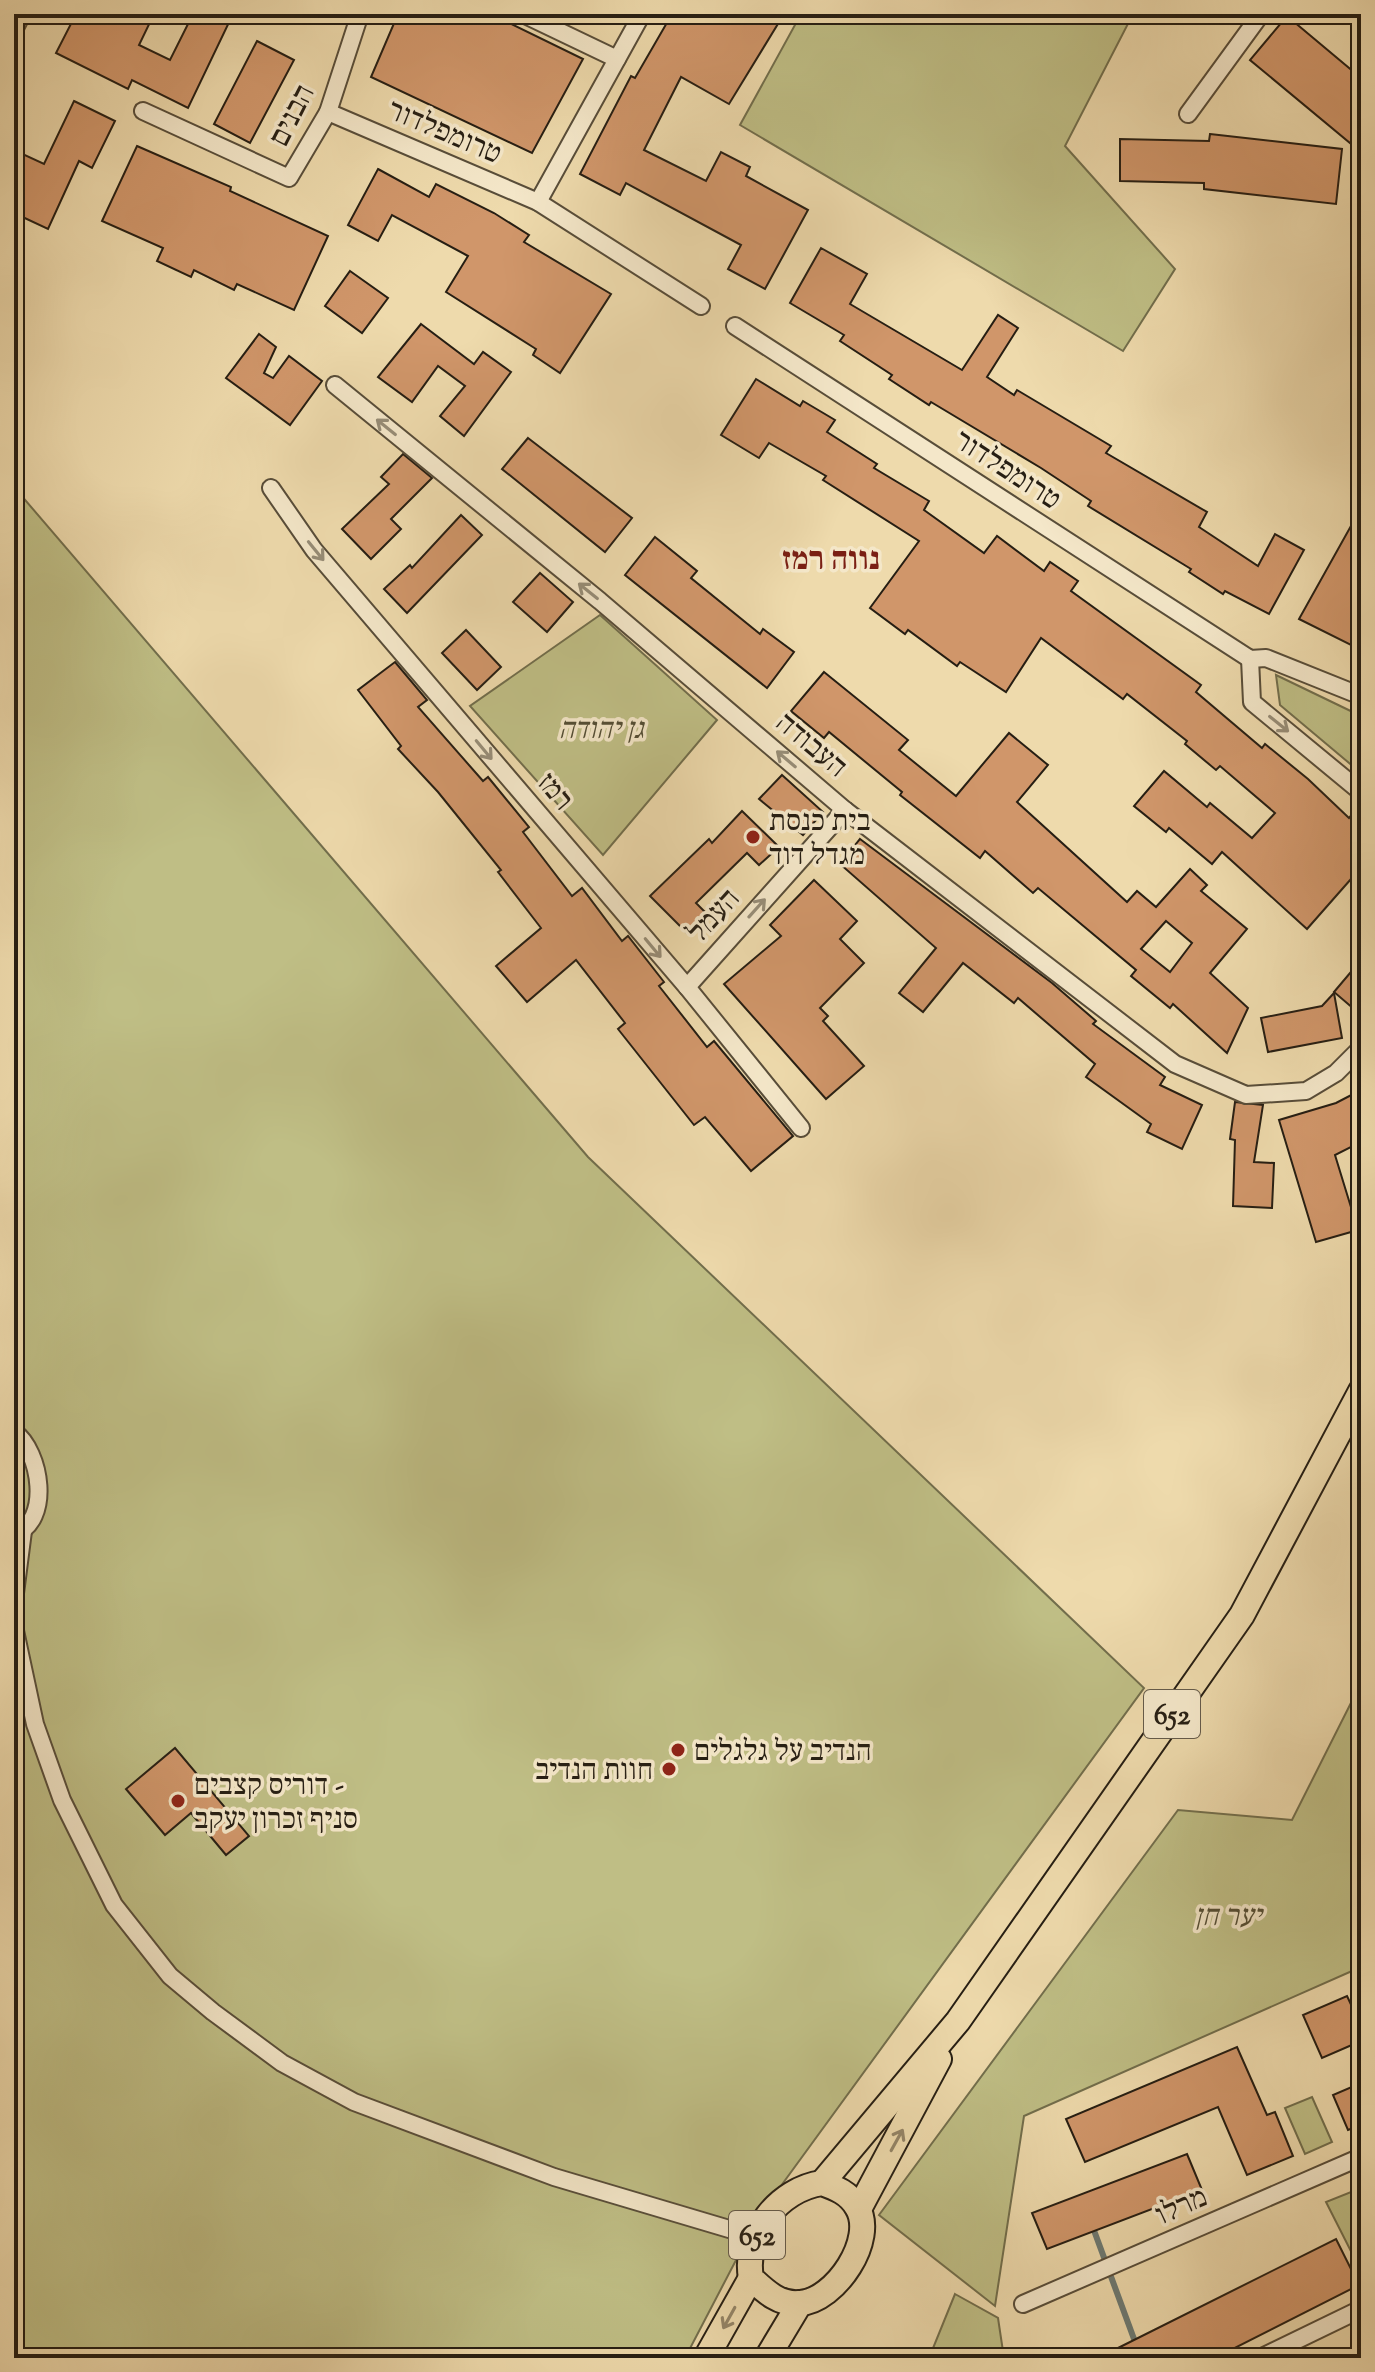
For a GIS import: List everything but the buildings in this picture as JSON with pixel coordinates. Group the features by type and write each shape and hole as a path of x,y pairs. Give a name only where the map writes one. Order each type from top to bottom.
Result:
{"main road":[{"name":"652","path":"958,2021 859,2209 862,2231 840,2279 815,2299 800,2303 782,2301 751,2278 748,2264 756,2237 773,2208 792,2192 822,2183 958,2021 1242,1615 1361,1391"},
{"path":"822,2183 842,2190 859,2209"},
{"name":"652","path":"706,2358 751,2278"},
{"name":"652","path":"767,2358 800,2303"}],"street":[{"path":"14,30 22,14"},
{"name":"הבנים","path":"143,111 289,178 328,112 360,14"},
{"path":"523,14 617,59"},
{"path":"538,202 642,14"},
{"path":"1188,114 1261,14"},
{"name":"טרומפלדור","path":"328,112 538,202 701,306"},
{"name":"טרומפלדור","path":"735,326 1250,659 1266,658 1361,696"},
{"name":"העבודה","path":"335,385 600,601 845,810 1175,1064 1246,1095 1306,1091 1336,1073 1361,1048"},
{"name":"רמז","path":"271,488 353,597 687,987 801,1128"},
{"path":"1250,659 1252,702 1361,792"},
{"name":"העמל","path":"687,987 845,810"},
{"path":"14,1432 30,1452 39,1489 35,1514 18,1533 14,1601"},
{"path":"14,1626 35,1724 62,1800 107,1891 170,1976 213,2012 282,2063 354,2102 554,2177 756,2237"},
{"name":"מרלו","path":"1023,2304 1361,2157"},
{"path":"1260,2358 1361,2309"}],"green space":[{"path":"801,14 1133,14 1065,146 1175,269 1123,351 740,125"},
{"path":"14,487 588,1157 1144,1688 759,2216 685,2358 14,2358"},
{"name":"גן יהודה","path":"600,615 717,720 603,855 470,706"},
{"path":"1276,675 1361,716 1361,773 1280,705"},
{"name":"יער חן","path":"1361,1683 1361,1967 1024,2116 995,2306 879,2215 1178,1810 1292,1820"},
{"path":"1312,2097 1332,2142 1305,2154 1285,2108"},
{"path":"1356,2190 1361,2201 1361,2271 1326,2202"},
{"path":"955,2294 998,2318 1004,2358 929,2358"}],"waterway":[{"path":"1092,2225 1141,2358"},
{"path":"14,2353 17,2358"}],"place":[{"name":"בית כנסת מגדל דוד","path":"753,837"},
{"name":"הנדיב על גלגלים","path":"678,1750"},
{"name":"חוות הנדיב","path":"669,1769"},
{"name":"דוריס קצבים - סניף זכרון יעקב","path":"178,1801"}],"district":[{"name":"נווה רמז","path":"831,558"}]}
